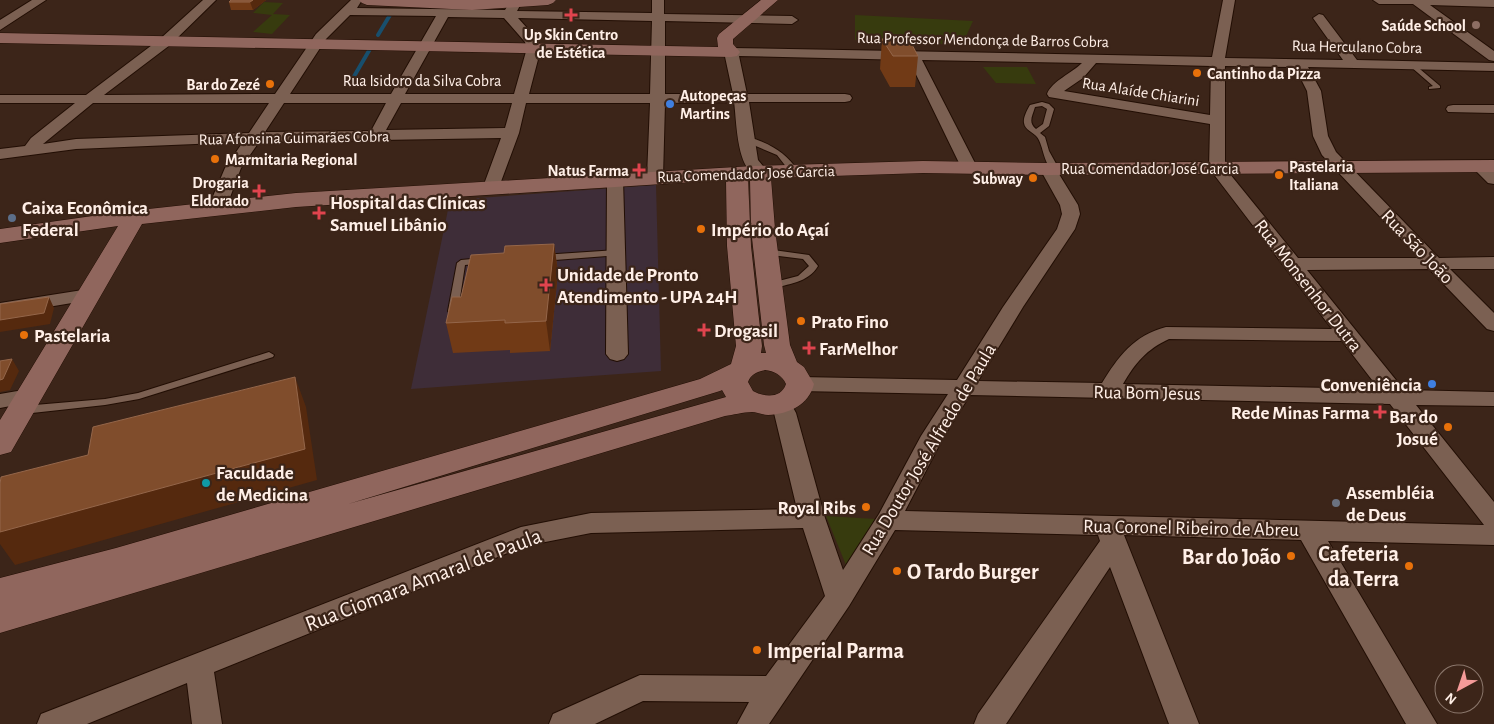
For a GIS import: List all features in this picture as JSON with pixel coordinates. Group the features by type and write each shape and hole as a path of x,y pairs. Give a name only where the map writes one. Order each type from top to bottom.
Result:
{"street":[{"path":"0,26 40,0"},
{"path":"33,146 89,99 170,38 210,0"},
{"path":"217,208 233,168 319,41 358,0"},
{"path":"367,0 513,6 660,17 792,20"},
{"path":"347,11 444,13 513,6 548,0"},
{"path":"655,177 660,17 658,0"},
{"path":"0,618 723,407 766,403 794,396 792,375 777,345 766,252 749,169 747,138 735,50 724,41 725,38 770,0"},
{"path":"1217,168 1218,62 1229,0"},
{"path":"1379,0 1494,3"},
{"path":"1415,1 1494,57"},
{"path":"491,188 511,133 533,44 513,6"},
{"path":"376,135 444,13"},
{"path":"1319,18 1352,63"},
{"path":"0,31 170,38"},
{"path":"0,38 207,38 735,50"},
{"name":"Rua Professor Mendonça de Barros Cobra","path":"735,50 1218,62"},
{"path":"913,55 969,167"},
{"name":"Rua Alaíde Chiarini","path":"1094,59 1078,75 1055,91 1054,94 1217,121"},
{"name":"Rua Herculano Cobra","path":"1218,62 1494,67"},
{"name":"Rua São João","path":"1298,62 1310,81 1317,100 1319,133 1323,145 1494,324"},
{"name":"Rua Isidoro da Silva Cobra","path":"0,99 845,98"},
{"path":"1453,109 1494,109"},
{"name":"Rua Afonsina Guimarães Cobra","path":"0,154 33,146 76,144 254,137 511,133"},
{"name":"Rua Afonsina Guimarães Cobra","path":"0,141 33,146"},
{"name":"Rua Comendador José Garcia","path":"0,236 217,208 296,200 655,177 749,169 794,171 969,167 1052,169 1342,167 1489,170"},
{"name":"Rua Monsenhor Dutra","path":"1217,168 1494,520"},
{"path":"749,169 739,246 749,346 740,370 733,379 732,386 736,393 766,403 785,413 812,518 839,598"},
{"name":"Rua Doutor José Alfredo de Paula","path":"752,724 774,689 839,598 888,520 933,436 1013,307 1066,229 1071,214 1069,205 1052,169"},
{"path":"615,179 617,354"},
{"path":"0,445 12,405 59,333 128,219"},
{"path":"1293,264 1494,263"},
{"path":"0,309 81,296"},
{"path":"1108,391 1137,348 1148,340 1166,333 1348,335"},
{"path":"0,592 116,561 700,388 764,361 792,375"},
{"name":"Rua Bom Jesus","path":"792,375 963,389 1494,399"},
{"name":"Rua Ciomara Amaral de Paula","path":"52,724 522,537 592,522 812,518"},
{"name":"Rua Coronel Ribeiro de Abreu","path":"888,520 1110,534 1308,530 1494,535"},
{"path":"1308,530 1422,724"},
{"path":"989,724 1110,534"},
{"path":"1110,534 1184,724"},
{"path":"199,666 207,724"},
{"path":"564,724 640,688 774,689"}],"lane":[{"path":"1412,65 1438,87 1432,88"},
{"path":"1035,132 1041,137 1052,169"},
{"path":"747,138 782,154 786,157 794,171"},
{"path":"766,252 806,257 814,266 812,272 804,276 770,286"},
{"path":"529,259 617,254"},
{"path":"453,314 461,263 490,261"},
{"path":"12,405 105,402 139,396 269,355"}],"shaded area":[{"name":"Unidade de Pronto Atendimento - UPA 24H","path":"656,185 661,371 411,389 450,200"}],"green space":[{"path":"264,2 283,3 273,14 290,15 272,34 253,32 272,15 253,13"},
{"path":"855,15 973,21 962,45 855,40"},
{"path":"983,67 1027,67 1036,84 996,83"},
{"path":"826,516 876,519 848,570"}],"building":[{"path":"231,0 253,0 250,2 229,2"},
{"path":"882,39 909,39 918,56 893,56"},
{"path":"554,244 546,321 505,323 505,320 446,323 452,297 461,297 471,255 504,253 505,246"},
{"path":"49,297 44,313 0,320 0,304"},
{"path":"12,359 3,379 0,380 0,361"},
{"path":"295,377 305,449 0,532 1,477 88,455 93,427"}],"waterway":[{"path":"378,35 390,15"},
{"path":"349,85 370,49"}],"place":[{"name":"Up Skin Centro de Estética","path":"571,15"},
{"name":"Saúde School","path":"1476,25"},
{"name":"Cantinho da Pizza","path":"1197,73"},
{"name":"Bar do Zezé","path":"270,84"},
{"name":"Autopeças Martins","path":"670,104"},
{"name":"Marmitaria Regional","path":"215,159"},
{"name":"Natus Farma","path":"639,170"},
{"name":"Pastelaria Italiana","path":"1279,175"},
{"name":"Subway","path":"1033,178"},
{"name":"Drogaria Eldorado","path":"259,191"},
{"name":"Hospital das Clínicas Samuel Libânio","path":"319,213"},
{"name":"Caixa Econômica Federal","path":"12,218"},
{"name":"Império do Açaí","path":"701,229"},
{"name":"Unidade de Pronto Atendimento - UPA 24H","path":"546,285"},
{"name":"Prato Fino","path":"801,321"},
{"name":"Drogasil","path":"704,330"},
{"name":"Pastelaria","path":"24,335"},
{"name":"FarMelhor","path":"809,348"},
{"name":"Conveniência","path":"1432,384"},
{"name":"Rede Minas Farma","path":"1380,412"},
{"name":"Bar do Josué","path":"1448,427"},
{"name":"Faculdade de Medicina","path":"206,483"},
{"name":"Assembléia de Deus","path":"1336,503"},
{"name":"Royal Ribs","path":"866,507"},
{"name":"Bar do João","path":"1291,556"},
{"name":"Cafeteria da Terra","path":"1409,566"},
{"name":"O Tardo Burger","path":"897,571"},
{"name":"Imperial Parma","path":"757,650"}]}
